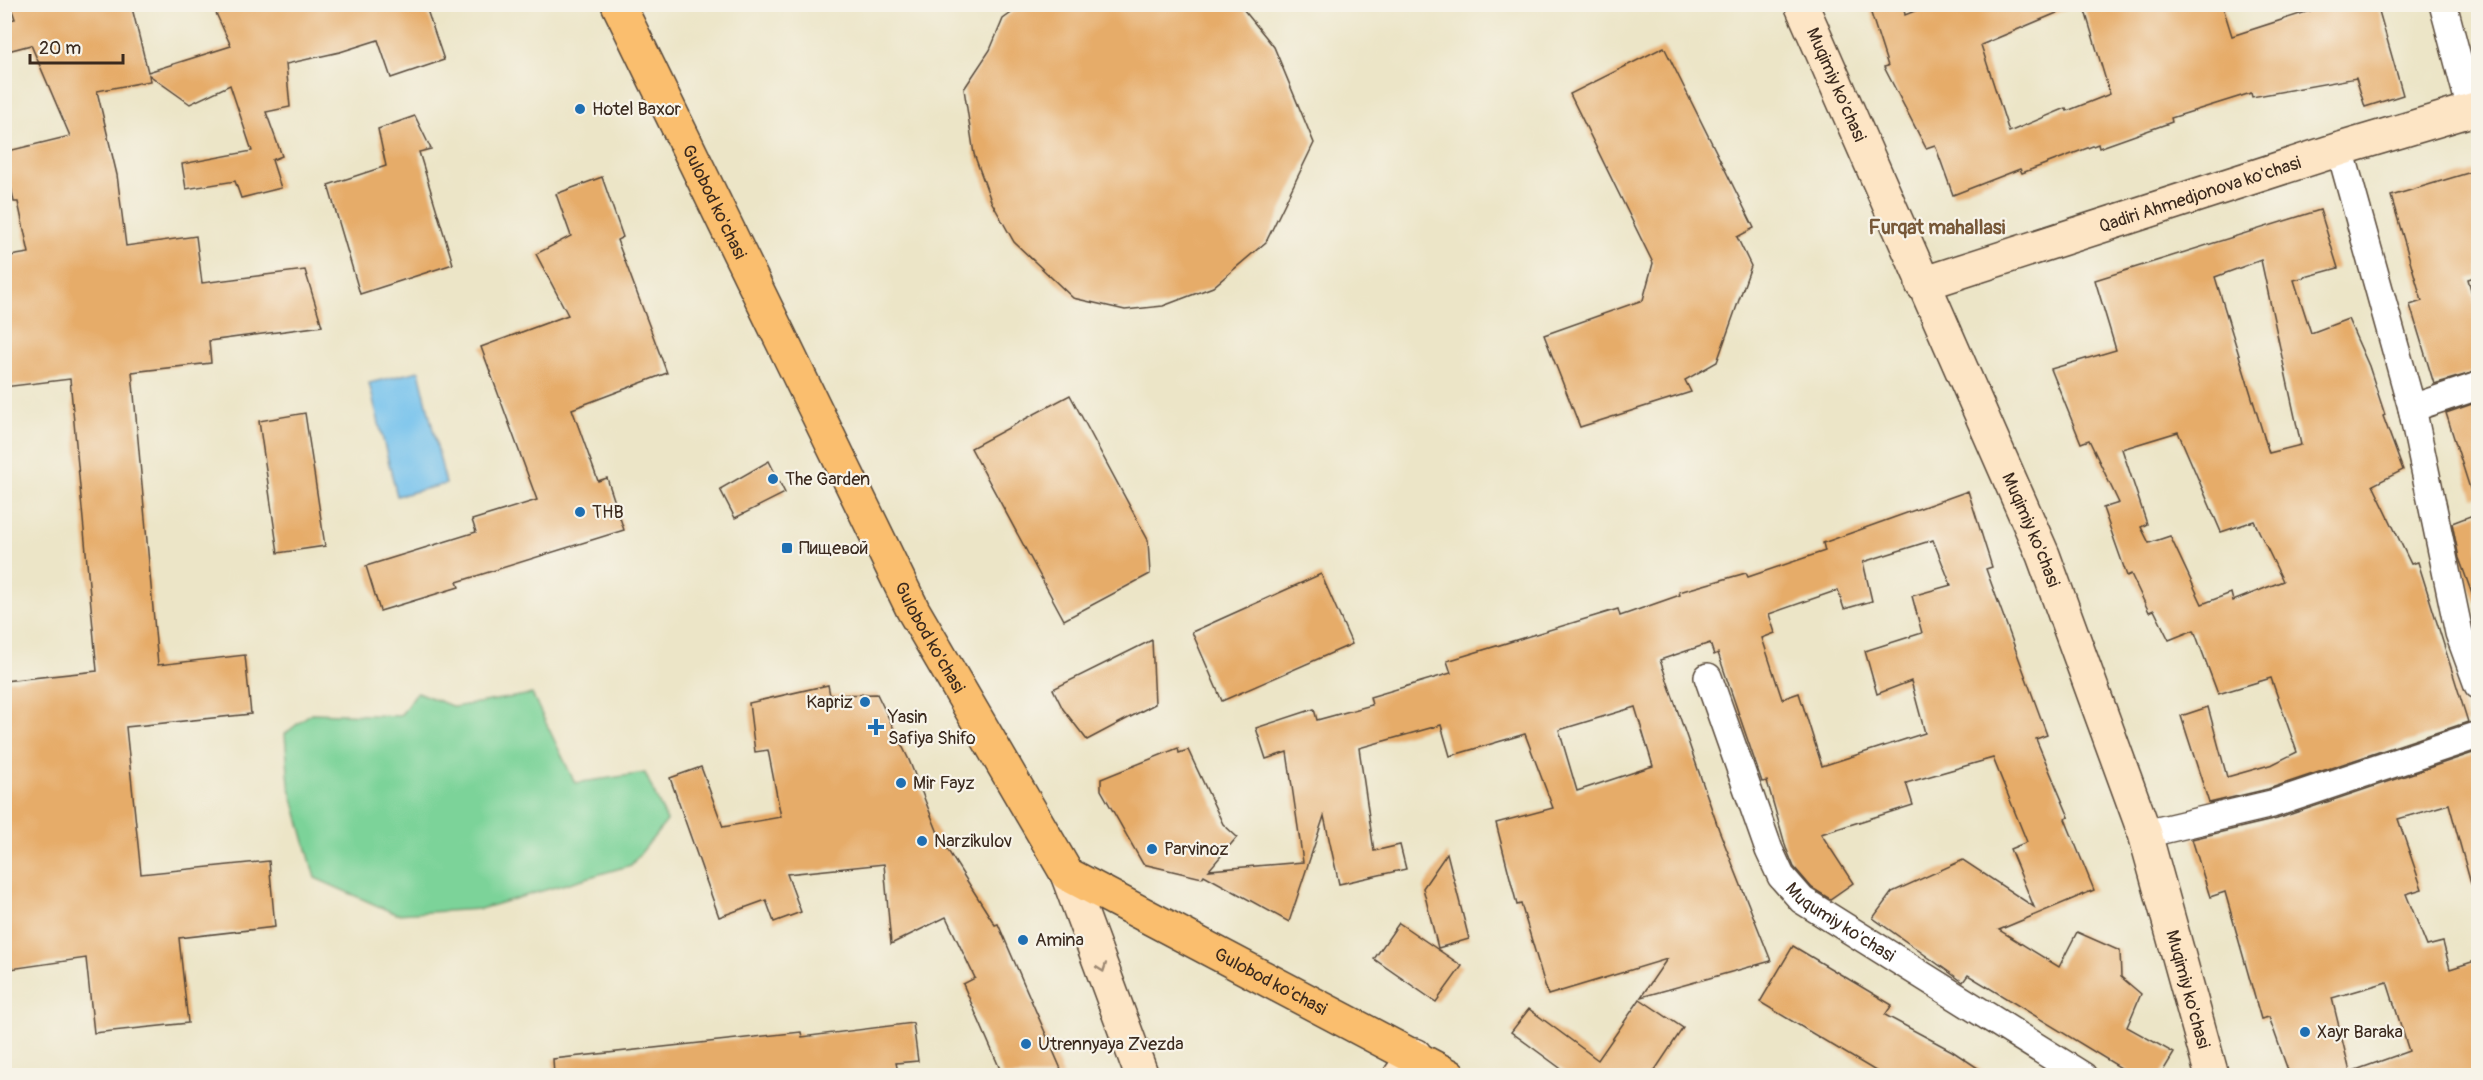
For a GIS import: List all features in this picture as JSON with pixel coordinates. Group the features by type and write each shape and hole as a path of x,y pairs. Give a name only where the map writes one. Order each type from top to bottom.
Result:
{"main road":[{"name":"Gulobod ko'chasi","path":"618,4 913,610 1067,874 1408,1065 1450,1076"},
{"name":"Muqimiy ko'chasi","path":"1801,4 1922,284 2043,555 2145,834 2212,1076"},
{"name":"Qadiri Ahmedjonova ko'chasi","path":"1922,284 2340,149 2475,109"},
{"path":"1067,874 1142,1076"}],"street":[{"path":"2443,4 2475,109"},
{"path":"2340,149 2412,408 2459,633 2478,685"},
{"path":"2412,408 2478,386"},
{"name":"Muqumiy ko'chasi","path":"1708,677 1769,850 1781,876 1802,900 2083,1076"},
{"path":"2145,834 2272,804 2478,735"}],"green space":[{"path":"417,692 454,707 532,694 575,783 645,773 667,821 631,865 480,909 396,914 315,878 289,784 285,734 311,713 400,716"}],"water":[{"path":"419,371 446,484 397,496 369,383"}],"building":[{"path":"10,4 131,4 148,72 231,46 215,11 234,4 425,4 444,60 391,78 378,40 340,52 286,64 290,107 266,112 282,156 272,160 281,188 241,198 235,181 186,189 182,164 252,151 230,85 190,104 149,75 150,81 97,91 117,175 126,246 196,236 202,283 305,270 322,326 209,341 211,363 132,372 158,665 245,655 251,714 126,727 141,874 269,861 275,927 179,938 188,1023 94,1033 86,958 4,970 4,681 97,671 70,379 4,387 4,257 29,253 18,202 14,202 11,186 4,187 4,152 70,136 31,45 4,52 4,21 15,19"},
{"path":"1024,4 1239,4 1274,47 1314,143 1266,242 1213,287 1163,306 1125,310 1073,298 1014,242 991,201 974,154 964,89 990,50 1003,19"},
{"path":"1868,4 1903,4 1905,15 1932,4 2078,4 1981,45 2009,132 2066,108 2067,111 2110,94 2083,4 2222,4 2232,36 2331,4 2377,4 2403,95 2365,107 2356,78 2252,97 2251,93 2171,118 2172,122 2099,148 2098,144 2022,173 2020,169 1953,195 1935,145 1926,148 1884,67 1888,66"},
{"path":"1664,47 1754,228 1737,237 1751,266 1717,362 1685,380 1691,392 1580,427 1544,335 1643,300 1653,263 1570,94"},
{"path":"415,116 431,149 419,152 453,264 360,294 328,185 386,166 378,129"},
{"path":"2478,170 2478,276 2468,279 2478,315 2478,371 2434,384 2410,305 2422,301 2391,196"},
{"path":"602,177 623,237 617,240 667,373 572,409 598,481 607,478 624,530 457,582 459,587 380,611 366,566 476,532 472,520 537,500 481,347 568,315 536,254 571,236 556,194"},
{"path":"2320,210 2338,268 2294,280 2311,333 2348,319 2369,366 2385,415 2383,416 2403,470 2373,485 2411,564 2418,562 2468,722 2268,789 2209,803 2181,716 2208,707 2227,777 2273,764 2297,752 2271,678 2218,694 2194,630 2169,640 2154,610 2149,612 2131,574 2127,576 2103,508 2119,503 2089,440 2081,443 2051,369 2116,350 2095,280","holes":["2261,260 2301,445 2269,453 2215,277","2178,432 2221,532 2254,521 2283,581 2233,601 2231,593 2202,604 2170,536 2149,543 2141,527 2147,524 2122,449"]},
{"path":"1070,395 1148,540 1150,574 1064,620 971,448"},
{"path":"2478,402 2478,497 2473,498 2446,413"},
{"path":"305,413 325,546 278,553 259,421"},
{"path":"769,461 785,493 735,518 720,489"},
{"path":"1968,491 1992,567 1986,569 2047,735 2036,739 2069,817 2065,819 2094,890 1999,930 2059,967 2077,932 2120,951 2121,977 2141,994 2127,1027 2174,1053 2160,1076 2134,1076 1968,975 1963,982 1873,918 1892,892 1963,860 2034,907 2010,849 2027,842 1993,758 1906,783 1913,805 1821,834 1853,883 1830,899 1812,888 1794,867 1786,848 1767,781 1762,782 1718,653 1714,655 1710,643 1660,660 1719,830 1771,961 1641,997 1667,959 1548,995 1521,904 1517,905 1496,823 1553,808 1525,734 1450,756 1441,725 1359,748 1374,851 1400,845 1406,869 1339,884 1324,816 1289,922 1204,875 1202,878 1143,864 1101,790 1101,779 1178,748 1179,753 1188,750 1223,824 1237,837 1209,870 1303,862 1287,752 1266,759 1256,728 1314,709 1317,720 1372,705 1370,697 1451,673 1447,661 1618,609 1620,616 1680,595 1679,592 1746,573 1748,577 1825,551 1823,543","holes":["1933,540 1951,585 1912,596 1922,633 1865,651 1877,694 1911,681 1925,733 1822,766 1799,693 1782,699 1762,638 1775,633 1769,614 1838,590 1844,609 1872,601 1863,562","1635,707 1653,766 1577,791 1559,730"]},
{"path":"2478,513 2478,601 2475,602 2459,558 2452,523"},
{"path":"1321,574 1352,644 1222,701 1192,632"},
{"path":"1152,640 1155,704 1087,740 1063,709 1053,689"},
{"path":"828,685 830,695 877,694 909,760 940,838 995,925 998,924 1064,1076 1003,1076 963,984 975,978 946,917 891,944 884,864 787,874 801,912 774,922 766,900 719,917 670,778 701,767 723,827 781,817 768,750 755,752 749,703"},
{"path":"2476,752 2478,762 2478,883 2471,884 2449,804 2398,819 2422,889 2406,894 2427,946 2443,942 2450,969 2478,960 2478,1076 2290,1076 2269,1017 2261,1019 2225,892 2210,897 2192,839 2277,819","holes":["2387,982 2409,1051 2350,1072 2332,998"]},
{"path":"1447,853 1469,939 1438,948 1423,888"},
{"path":"1399,923 1462,966 1436,1002 1374,959"},
{"path":"1793,946 1892,1005 1885,1015 1952,1051 1990,1076 1884,1076 1760,1002"},
{"path":"1640,999 1683,1028 1651,1076 1571,1076 1511,1032 1529,1009 1598,1060"},
{"path":"913,1023 918,1061 896,1063 899,1076 554,1076 553,1059 801,1032 802,1037"}],"place":[{"name":"Hotel Baxor","path":"580,109"},
{"name":"The Garden","path":"773,479"},
{"name":"THB","path":"580,512"},
{"name":"Пищевой","path":"787,548"},
{"name":"Kapriz","path":"865,702"},
{"name":"Yasin Safiya Shifo","path":"876,727"},
{"name":"Mir Fayz","path":"901,783"},
{"name":"Narzikulov","path":"922,841"},
{"name":"Parvinoz","path":"1152,849"},
{"name":"Amina","path":"1023,940"},
{"name":"Xayr Baraka","path":"2305,1032"},
{"name":"Utrennyaya Zvezda","path":"1026,1044"}],"district":[{"name":"Furqat mahallasi","path":"1937,227"}]}
